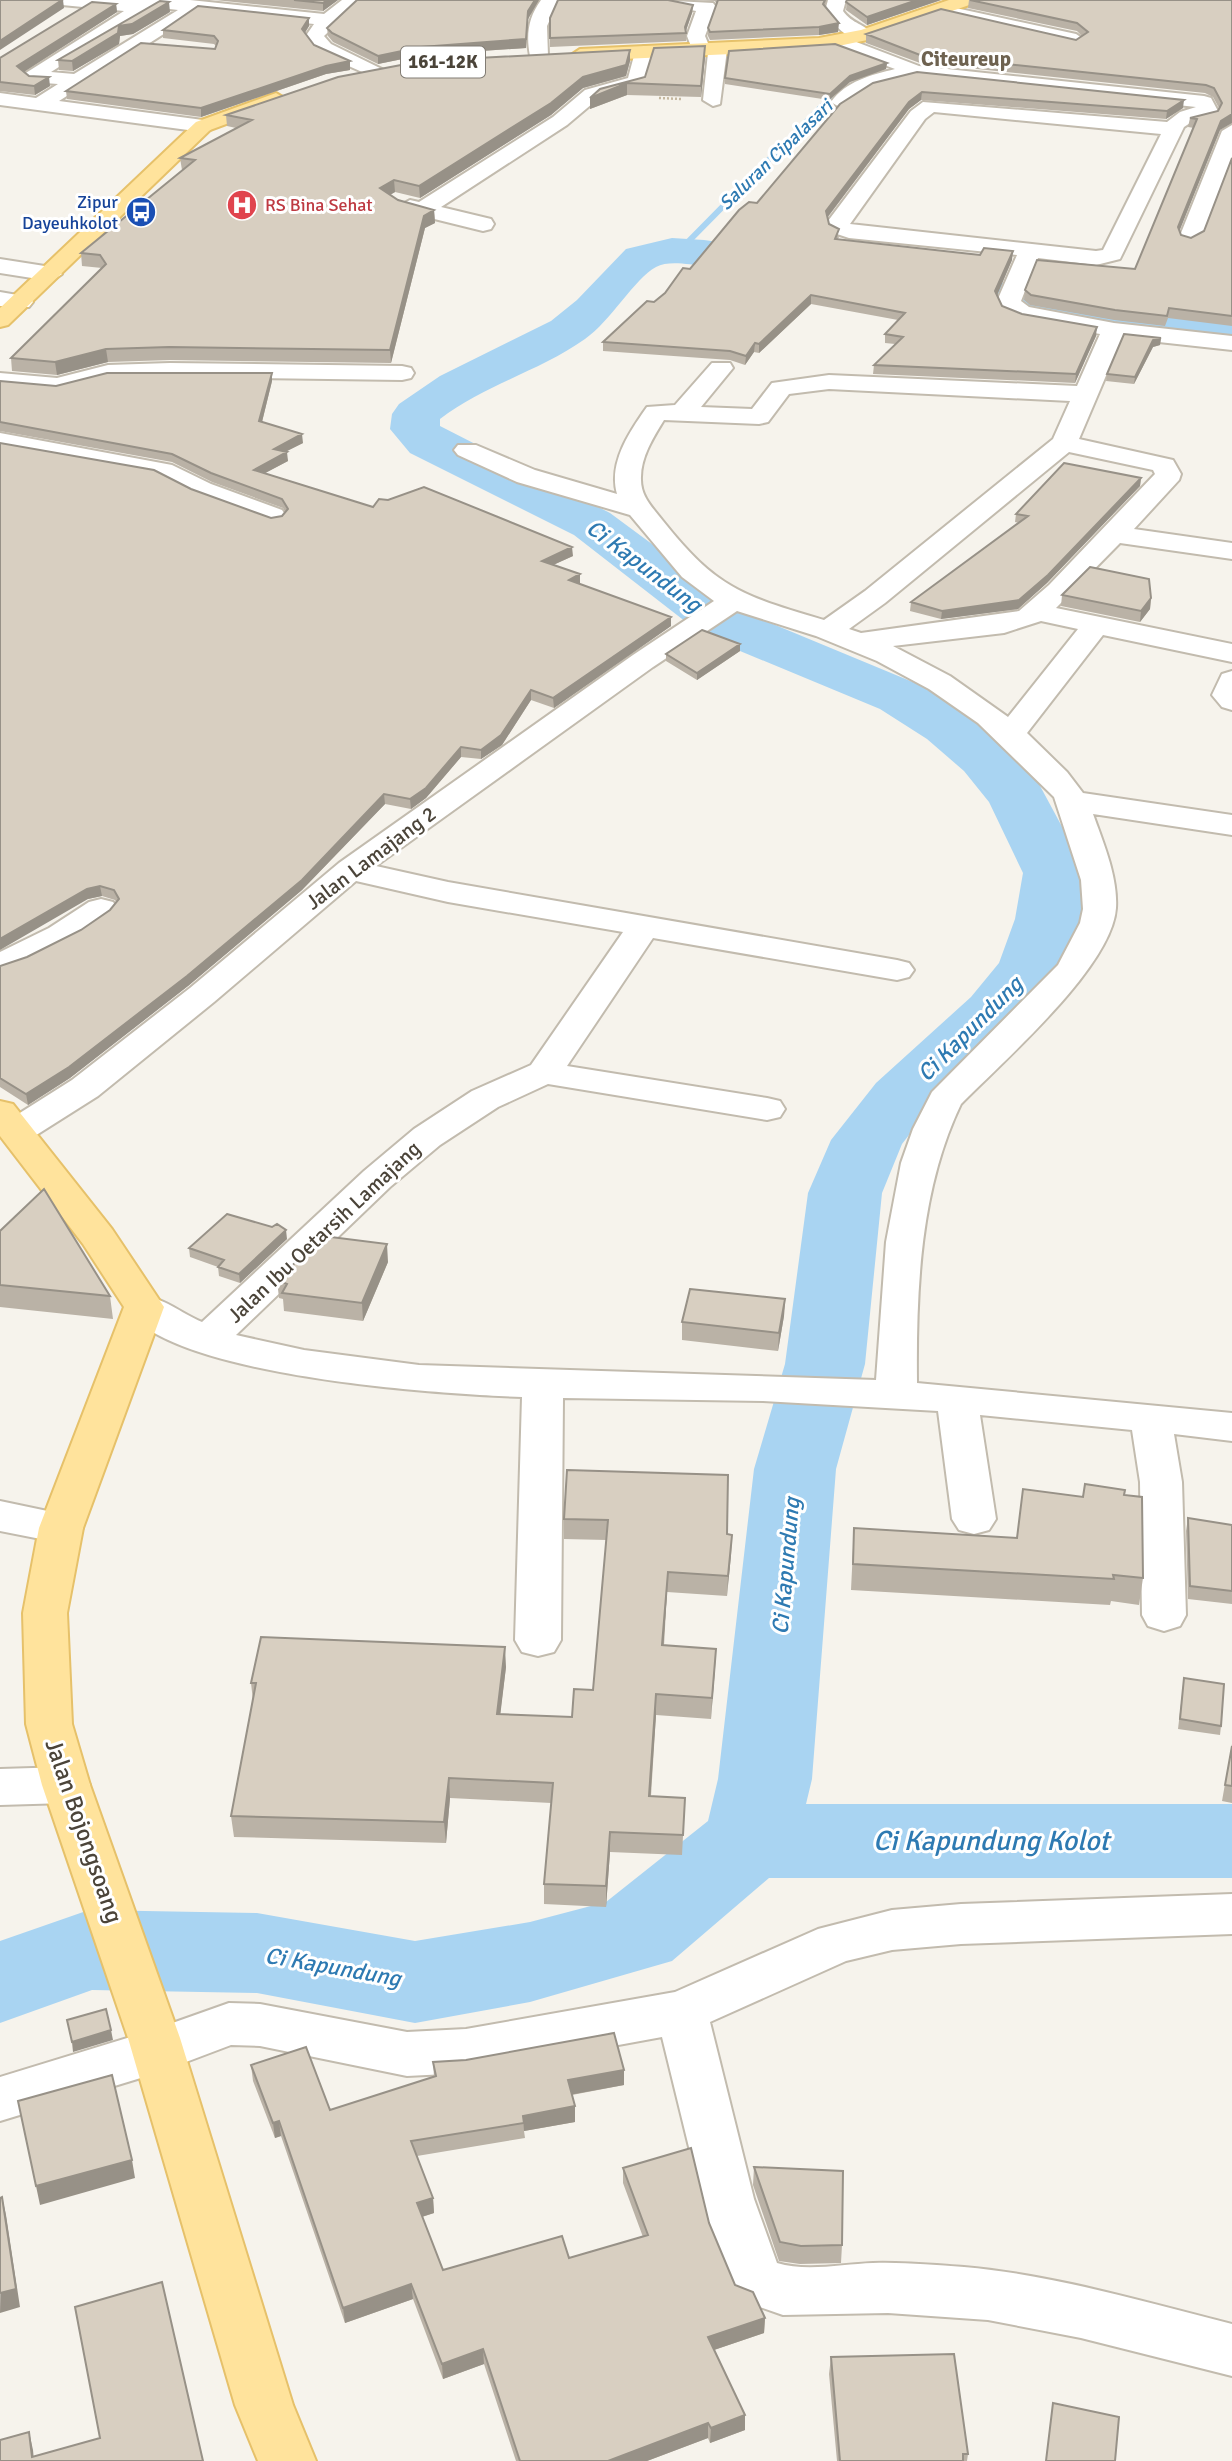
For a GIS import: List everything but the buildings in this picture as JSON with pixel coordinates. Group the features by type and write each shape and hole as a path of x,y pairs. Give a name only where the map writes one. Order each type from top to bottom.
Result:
{"main road":[{"name":"161-12K","path":"514,57 709,50 838,41 865,35 966,0"},
{"name":"161-12K","path":"344,79 399,68"},
{"path":"0,320 11,301 51,274 203,126 292,94"},
{"path":"8,1121 98,1237 144,1307"},
{"name":"Jalan Bojongsoang","path":"144,1307 61,1528 45,1613 49,1724 66,1785 155,2044 264,2405 287,2461"}],"street":[{"path":"353,0 314,37 324,48 376,71"},
{"path":"539,56 536,39 538,15 550,0"},
{"path":"665,0 707,7 696,36 709,50 713,100"},
{"path":"837,0 834,11 844,26 865,35"},
{"path":"64,9 89,2 141,3 329,20"},
{"path":"31,76 91,39 141,3 189,11 40,104"},
{"path":"942,10 1076,40"},
{"path":"59,37 173,47"},
{"path":"838,41 908,68 1196,99 1204,102 1209,113 1232,125"},
{"path":"423,209 560,121 592,94 637,82 644,52"},
{"path":"841,102 864,85 908,68"},
{"path":"10,74 75,80"},
{"path":"0,99 203,126"},
{"path":"1175,129 930,106 918,115 839,221 839,227 849,231 1096,258 1112,254 1175,129 1180,119 1209,113"},
{"path":"1190,238 1232,131"},
{"path":"394,201 483,224"},
{"path":"1030,250 1010,307 1022,313 1114,330 1232,343"},
{"path":"0,266 51,274"},
{"path":"827,631 875,597 1064,443 1114,330"},
{"path":"683,412 721,368"},
{"path":"0,380 57,385 107,372 170,370 402,373"},
{"path":"880,1392 896,1344 914,1189 931,1124 945,1100 1071,971 1085,950 1099,919 1101,897 1098,877 1072,802 1048,771 990,714 959,693 859,642 731,603 695,576 640,509 628,492 628,473 634,448 656,412 759,417 781,388 829,382 1084,394"},
{"path":"0,441 163,470 202,490 273,516"},
{"path":"859,642 1004,624 1036,611 1115,534 1166,480 1168,474 1164,465 1064,443"},
{"path":"467,450 526,476 640,509"},
{"path":"1115,534 1232,551"},
{"name":"Jalan Lamajang 2","path":"8,1121 85,1088 202,995 350,870 695,624 731,603"},
{"path":"1036,611 1232,653"},
{"path":"1011,733 1097,624"},
{"path":"1232,680 1227,695 1232,701"},
{"path":"1072,802 1232,825"},
{"path":"350,870 461,894 897,970"},
{"path":"0,965 61,935 102,909"},
{"path":"645,925 544,1073 767,1109"},
{"name":"Jalan Ibu Oetarsih Lamajang","path":"207,1340 377,1179 427,1138 485,1099 544,1073"},
{"path":"144,1307 173,1326 207,1340 357,1373 452,1383 544,1387 759,1387 880,1392 1232,1427"},
{"path":"538,1640 541,1411 544,1387"},
{"path":"957,1398 974,1519"},
{"path":"1151,1419 1161,1482 1164,1615"},
{"path":"0,1516 61,1528"},
{"path":"0,1787 66,1785"},
{"path":"0,2099 155,2044 229,2024 260,2025 407,2054 466,2051 682,2011 836,1943 892,1930 961,1924 1232,1914"},
{"path":"682,2011 734,2223 748,2271 759,2284 795,2292 883,2288 988,2295 1100,2317 1232,2350"}],"path":[{"path":"637,82 635,97 713,100"}],"waterway":[{"name":"Saluran Cipalasari","path":"679,251 825,103 847,90"},
{"name":"Ci Kapundung","path":"750,1841 765,1779 795,1469 825,1364 845,1193 867,1140 901,1098 995,1011 1031,967 1048,919 1055,873 1017,797 985,758 948,727 900,697 724,624 690,601 626,548 592,524 428,442 415,429 416,414 457,387 567,331 587,316 636,262 649,255 664,252 704,253 1018,298 1130,323 1232,334"},
{"name":"Ci Kapundung","path":"0,1982 89,1950 257,1953 415,1982 530,1962 637,1933 709,1871 750,1841"},
{"name":"Ci Kapundung Kolot","path":"750,1841 1232,1841"}],"place":[{"name":"RS Bina Sehat","path":"242,205"},
{"name":"Zipur Dayeuhkolot","path":"141,212"}],"district":[{"name":"Citeureup","path":"966,59"}]}
